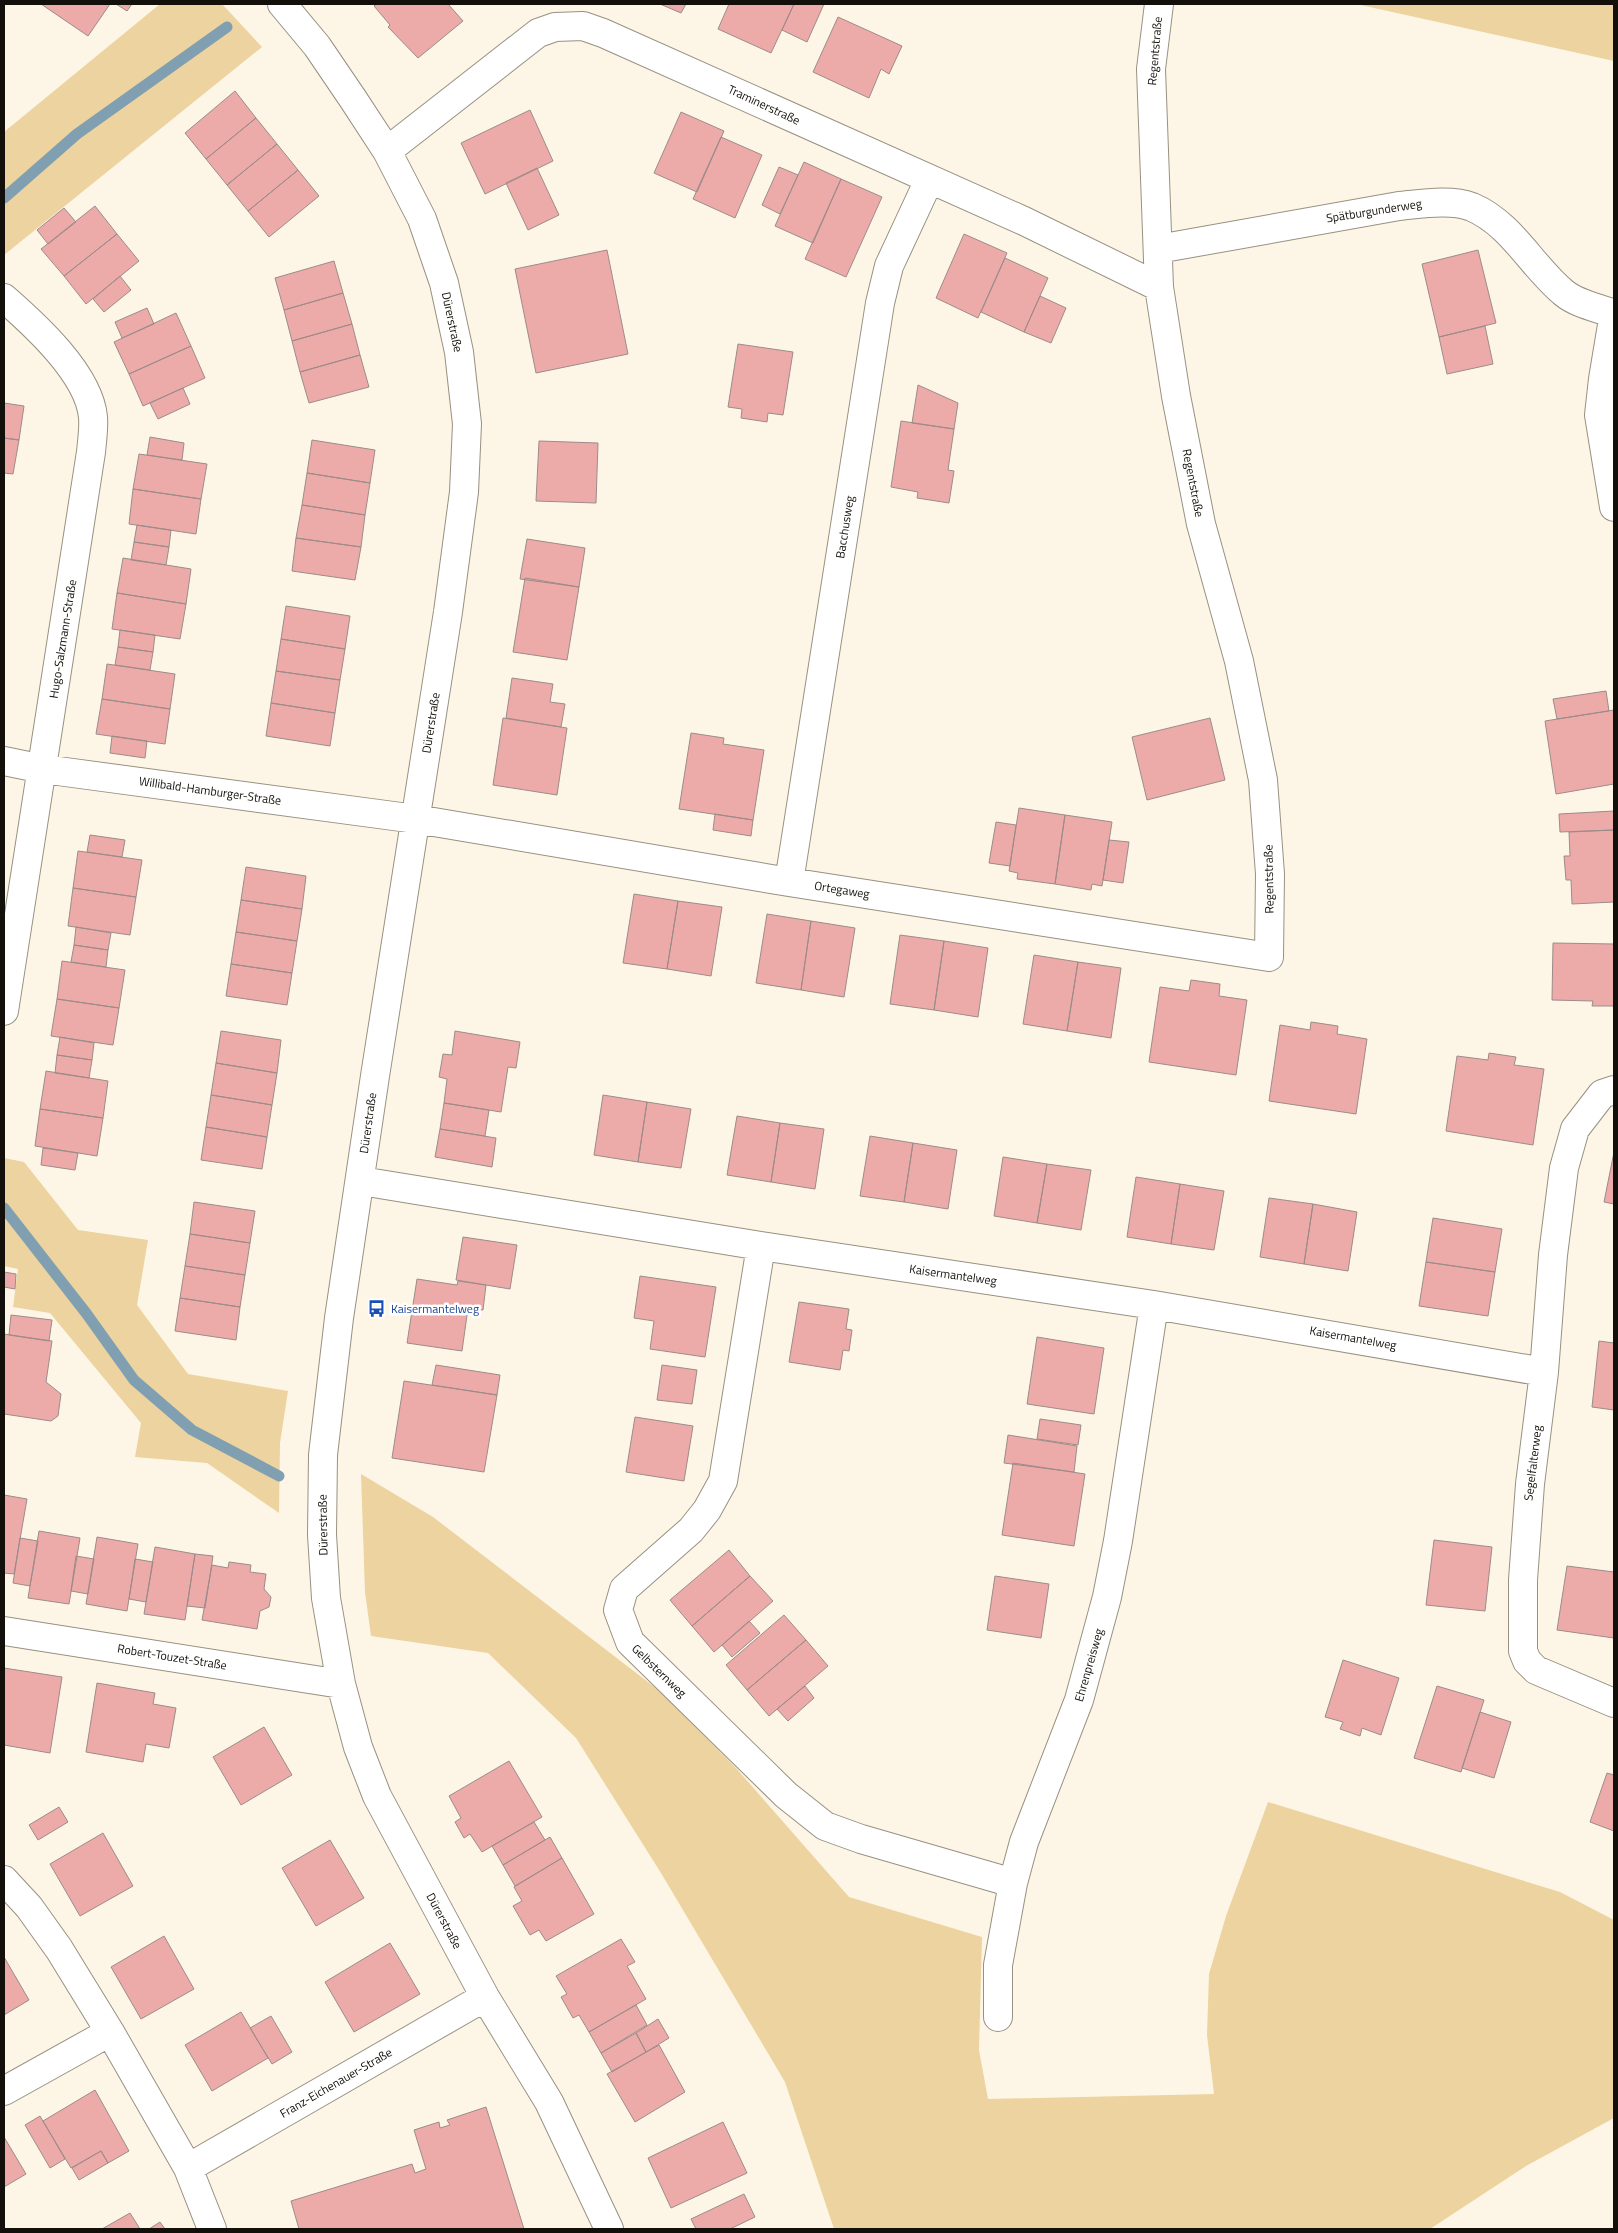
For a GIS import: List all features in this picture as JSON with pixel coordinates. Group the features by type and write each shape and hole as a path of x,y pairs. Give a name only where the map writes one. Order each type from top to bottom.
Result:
{"street":[{"name":"Dürerstraße","path":"282,4 317,46 387,152 422,219 444,283 459,352 467,424 460,520 448,612 374,1076 361,1181 339,1318 323,1455 322,1535 326,1598 341,1684 358,1747 377,1796 485,1997 549,2102 609,2229"},
{"name":"Regentstraße","path":"1159,4 1151,68 1159,287 1176,396 1201,524 1239,661 1263,780 1270,874 1269,957"},
{"name":"Traminerstraße","path":"387,152 538,33 555,27 584,26 1024,221 1159,287"},
{"name":"Bacchusweg","path":"789,882 880,303 890,266 929,180"},
{"name":"Spätburgunderweg","path":"1158,249 1399,206 1436,202 1470,207 1489,217 1508,232 1546,277 1566,295 1614,314 1602,379 1599,415 1614,507"},
{"name":"Hugo-Salzmann-Straße","path":"4,298 25,316 74,370 86,392 93,417 91,452 4,1011"},
{"name":"Willibald-Hamburger-Straße","path":"4,761 43,769 416,819"},
{"name":"Ortegaweg","path":"416,819 789,882 1269,957"},
{"name":"Segelfalterweg","path":"1614,1090 1602,1094 1574,1130 1564,1168 1553,1255 1544,1372 1530,1484 1523,1580 1523,1651 1527,1661 1536,1670 1614,1703"},
{"name":"Kaisermantelweg","path":"361,1181 761,1246 1154,1305 1544,1372"},
{"name":"Gelbsternweg","path":"761,1246 723,1481 707,1510 691,1530 624,1589 618,1610 630,1642 786,1795 825,1826 862,1840 1013,1883"},
{"name":"Ehrenpreisweg","path":"998,2018 998,1965 1013,1883 1024,1842 1079,1700 1107,1597 1118,1541 1154,1305"},
{"name":"Robert-Touzet-Straße","path":"4,1631 341,1684"},
{"path":"4,1880 29,1907 59,1948 110,2032 188,2168 212,2229"},
{"name":"Franz-Eichenauer-Straße","path":"188,2168 485,1997"},
{"path":"4,2091 110,2032"}],"shaded area":[{"path":"160,4 222,4 262,47 4,255 4,132"},
{"path":"1356,4 1614,4 1614,61"},
{"path":"4,1158 24,1162 78,1230 148,1240 137,1305 188,1374 288,1391 280,1443 279,1513 207,1463 135,1457 141,1423 50,1313 13,1307 18,1269 4,1266"},
{"path":"361,1474 433,1517 661,1692 736,1768 849,1897 982,1937 979,2050 988,2099 1214,2094 1207,2035 1209,1974 1226,1916 1268,1802 1560,1892 1614,1920 1614,2118 1526,2166 1430,2229 834,2229 785,2082 661,1873 576,1738 488,1653 371,1636 365,1592"}],"building":[{"path":"41,4 110,4 88,36"},
{"path":"116,4 132,4 127,11"},
{"path":"377,4 448,4 463,21 418,58 388,27 390,25 374,6"},
{"path":"660,4 686,4 681,13"},
{"path":"729,4 794,4 771,53 718,29"},
{"path":"794,4 824,4 807,42 782,30"},
{"path":"838,17 902,46 889,74 881,69 869,98 813,72"},
{"path":"235,91 256,118 206,159 185,133"},
{"path":"530,110 553,161 485,194 461,143"},
{"path":"681,112 724,131 697,192 654,173"},
{"path":"256,118 277,144 227,185 206,159"},
{"path":"721,137 762,155 735,218 693,199"},
{"path":"277,144 298,170 248,211 227,185"},
{"path":"804,162 841,179 813,243 775,226"},
{"path":"779,167 798,175 780,214 762,205"},
{"path":"537,168 559,215 528,230 506,183"},
{"path":"298,170 319,196 269,237 248,211"},
{"path":"841,179 882,197 846,277 805,259"},
{"path":"95,206 117,234 64,276 41,249"},
{"path":"64,208 76,222 48,244 37,230"},
{"path":"117,234 139,261 86,304 64,276"},
{"path":"964,234 1007,253 978,318 936,298"},
{"path":"607,250 628,354 536,373 515,269"},
{"path":"1478,250 1496,323 1439,337 1422,264"},
{"path":"1005,258 1048,278 1024,332 981,312"},
{"path":"334,261 343,293 284,310 275,278"},
{"path":"120,276 131,290 104,312 93,299"},
{"path":"343,293 352,324 292,341 284,310"},
{"path":"1040,296 1066,308 1051,343 1024,332"},
{"path":"147,308 154,324 122,338 115,322"},
{"path":"176,313 191,346 129,374 114,342"},
{"path":"352,324 360,355 300,372 292,341"},
{"path":"1485,326 1493,364 1447,374 1439,337"},
{"path":"738,344 793,352 783,415 768,413 767,422 741,418 742,409 728,407"},
{"path":"191,346 205,378 143,406 129,374"},
{"path":"360,355 369,387 309,403 300,372"},
{"path":"918,385 958,403 954,429 912,423"},
{"path":"183,388 190,404 158,419 150,403"},
{"path":"4,403 24,406 19,440 4,438"},
{"path":"901,421 954,429 948,470 954,471 949,503 917,498 918,492 891,487"},
{"path":"150,437 184,443 182,460 147,455"},
{"path":"4,438 19,440 13,474 4,473"},
{"path":"312,440 375,450 370,483 307,473"},
{"path":"539,441 598,443 596,503 536,501"},
{"path":"139,454 207,464 201,499 133,489"},
{"path":"307,473 370,483 365,515 302,505"},
{"path":"133,489 201,499 196,534 129,524"},
{"path":"302,505 365,515 361,547 296,538"},
{"path":"137,525 171,530 169,547 134,542"},
{"path":"296,538 361,547 355,580 292,571"},
{"path":"527,539 585,548 579,587 520,579"},
{"path":"134,542 169,547 166,565 131,560"},
{"path":"123,558 191,569 186,604 117,593"},
{"path":"525,578 579,587 567,660 513,652"},
{"path":"117,593 186,604 180,639 112,629"},
{"path":"286,606 350,616 345,649 281,639"},
{"path":"120,630 155,635 153,652 118,647"},
{"path":"281,639 345,649 340,680 276,671"},
{"path":"118,647 153,652 150,670 115,665"},
{"path":"107,664 175,674 170,709 102,699"},
{"path":"276,671 340,680 335,713 271,703"},
{"path":"512,678 553,684 550,702 565,704 561,727 506,718"},
{"path":"1606,691 1609,711 1557,719 1553,699"},
{"path":"102,699 170,709 165,744 96,734"},
{"path":"271,703 335,713 330,746 266,736"},
{"path":"1614,710 1614,784 1556,794 1545,721"},
{"path":"503,718 567,728 557,795 493,785"},
{"path":"1210,718 1225,780 1147,800 1132,737"},
{"path":"691,733 724,738 723,744 764,750 753,820 679,809"},
{"path":"112,736 147,741 145,758 110,753"},
{"path":"1019,808 1065,815 1055,884 1017,879 1018,873 1009,871"},
{"path":"1614,811 1614,830 1560,832 1559,814"},
{"path":"715,814 753,820 751,836 713,830"},
{"path":"1065,815 1112,822 1102,886 1092,884 1091,890 1055,884"},
{"path":"996,822 1016,825 1010,866 989,863"},
{"path":"1614,830 1614,902 1572,904 1571,880 1566,880 1564,856 1570,856 1569,832"},
{"path":"90,835 125,840 122,857 87,852"},
{"path":"1109,840 1129,842 1123,883 1103,880"},
{"path":"78,851 142,860 136,897 73,888"},
{"path":"246,867 306,876 302,909 241,900"},
{"path":"73,888 136,897 130,935 68,926"},
{"path":"634,894 678,901 667,969 623,963"},
{"path":"241,900 302,909 297,941 236,932"},
{"path":"678,901 722,907 711,976 667,969"},
{"path":"767,914 811,921 801,990 756,983"},
{"path":"811,921 855,928 844,997 801,990"},
{"path":"76,927 111,933 108,950 74,945"},
{"path":"236,932 297,941 292,973 231,964"},
{"path":"900,935 944,941 934,1010 890,1004"},
{"path":"944,941 988,948 978,1017 934,1010"},
{"path":"1553,943 1614,944 1614,1006 1592,1006 1593,1001 1552,1000"},
{"path":"74,945 108,950 106,967 71,962"},
{"path":"1034,955 1078,962 1067,1031 1023,1024"},
{"path":"62,961 125,970 119,1008 57,999"},
{"path":"1078,962 1121,968 1111,1038 1067,1031"},
{"path":"231,964 292,973 287,1005 226,996"},
{"path":"1191,980 1220,984 1219,996 1247,1000 1236,1075 1149,1062 1160,987 1189,991"},
{"path":"57,999 119,1008 113,1045 51,1036"},
{"path":"1311,1022 1338,1026 1337,1034 1367,1039 1356,1114 1269,1101 1280,1025 1310,1030"},
{"path":"221,1031 281,1040 277,1073 216,1063"},
{"path":"455,1031 520,1042 516,1068 508,1067 501,1112 444,1103 447,1079 439,1077 443,1054 452,1055"},
{"path":"60,1037 94,1043 92,1060 57,1055"},
{"path":"1489,1053 1516,1057 1514,1065 1544,1069 1533,1145 1446,1131 1457,1056 1488,1060"},
{"path":"57,1055 92,1060 89,1078 55,1073"},
{"path":"216,1063 277,1073 272,1105 211,1095"},
{"path":"46,1071 108,1081 103,1118 40,1109"},
{"path":"211,1095 272,1105 267,1137 206,1127"},
{"path":"603,1095 647,1102 638,1162 594,1155"},
{"path":"647,1102 691,1109 681,1168 638,1162"},
{"path":"444,1103 489,1110 485,1136 440,1129"},
{"path":"40,1109 103,1118 97,1156 35,1146"},
{"path":"737,1116 780,1123 771,1182 727,1175"},
{"path":"780,1123 824,1129 815,1189 771,1182"},
{"path":"206,1127 267,1137 262,1169 201,1160"},
{"path":"440,1129 496,1138 492,1167 435,1157"},
{"path":"870,1136 913,1143 904,1202 860,1196"},
{"path":"913,1143 957,1150 948,1209 904,1202"},
{"path":"43,1148 78,1153 75,1170 41,1165"},
{"path":"1614,1152 1614,1204 1604,1202"},
{"path":"1003,1157 1047,1164 1037,1223 994,1216"},
{"path":"1047,1164 1091,1170 1081,1230 1037,1223"},
{"path":"1136,1177 1180,1184 1171,1244 1127,1237"},
{"path":"1180,1184 1224,1191 1214,1250 1171,1244"},
{"path":"1269,1198 1313,1204 1304,1264 1260,1257"},
{"path":"194,1202 255,1211 250,1243 190,1234"},
{"path":"1313,1204 1357,1212 1348,1271 1304,1264"},
{"path":"1433,1218 1502,1229 1495,1272 1426,1262"},
{"path":"190,1234 250,1243 245,1275 185,1266"},
{"path":"463,1237 517,1245 510,1289 456,1280"},
{"path":"1426,1262 1495,1272 1488,1316 1419,1306"},
{"path":"185,1266 245,1275 240,1307 180,1298"},
{"path":"4,1272 16,1274 15,1289 4,1287"},
{"path":"640,1276 716,1287 705,1357 650,1349 654,1321 634,1318"},
{"path":"417,1279 457,1285 458,1281 486,1285 483,1310 468,1308 462,1351 407,1343"},
{"path":"180,1298 240,1307 236,1340 175,1331"},
{"path":"799,1302 849,1309 846,1329 852,1330 849,1351 843,1350 840,1370 789,1362"},
{"path":"11,1315 52,1320 49,1341 9,1335"},
{"path":"4,1334 52,1341 46,1382 61,1394 58,1416 51,1421 4,1414"},
{"path":"1037,1337 1104,1348 1094,1414 1027,1404"},
{"path":"1599,1341 1614,1343 1614,1410 1592,1407"},
{"path":"436,1365 500,1375 497,1395 432,1385"},
{"path":"662,1365 697,1370 692,1404 657,1400"},
{"path":"404,1381 497,1395 484,1472 392,1458"},
{"path":"635,1417 693,1426 684,1481 626,1472"},
{"path":"1040,1419 1081,1425 1078,1445 1037,1439"},
{"path":"1008,1435 1077,1446 1074,1472 1004,1463"},
{"path":"1013,1463 1085,1474 1074,1546 1002,1535"},
{"path":"4,1495 27,1499 14,1574 4,1573"},
{"path":"39,1531 80,1538 69,1604 28,1598"},
{"path":"97,1537 138,1544 127,1611 86,1604"},
{"path":"20,1538 38,1541 30,1586 13,1583"},
{"path":"1434,1540 1492,1547 1485,1611 1426,1605"},
{"path":"155,1547 195,1554 185,1620 144,1614"},
{"path":"729,1550 750,1576 692,1626 670,1600"},
{"path":"195,1554 213,1556 205,1608 187,1606"},
{"path":"76,1556 94,1559 88,1594 71,1591"},
{"path":"135,1559 153,1562 146,1602 129,1599"},
{"path":"229,1562 251,1565 250,1572 266,1574 264,1589 271,1597 269,1607 260,1611 257,1629 202,1620 212,1565 228,1568"},
{"path":"1567,1566 1614,1572 1614,1638 1557,1630"},
{"path":"750,1576 773,1601 714,1652 692,1626"},
{"path":"995,1576 1049,1584 1041,1638 987,1630"},
{"path":"784,1615 806,1640 747,1690 726,1665"},
{"path":"749,1621 760,1633 732,1657 722,1645"},
{"path":"806,1640 828,1666 769,1716 747,1690"},
{"path":"1343,1660 1399,1678 1381,1735 1362,1728 1360,1736 1340,1729 1343,1722 1325,1717"},
{"path":"4,1668 62,1677 50,1753 4,1745"},
{"path":"97,1683 155,1693 153,1704 176,1708 169,1748 146,1744 143,1762 86,1752"},
{"path":"805,1686 814,1698 788,1721 777,1709"},
{"path":"1437,1686 1484,1700 1461,1772 1414,1758"},
{"path":"1480,1712 1511,1722 1494,1778 1462,1768"},
{"path":"264,1727 292,1775 241,1805 213,1757"},
{"path":"509,1761 542,1817 482,1852 470,1834 464,1838 455,1822 461,1818 449,1796"},
{"path":"1607,1773 1614,1775 1614,1831 1590,1822"},
{"path":"59,1807 68,1822 38,1840 29,1825"},
{"path":"534,1822 545,1840 503,1865 492,1846"},
{"path":"103,1833 133,1886 80,1916 50,1864"},
{"path":"550,1837 562,1858 515,1886 503,1865"},
{"path":"330,1840 364,1898 316,1926 282,1868"},
{"path":"562,1858 594,1914 546,1941 539,1930 530,1935 513,1906 522,1901 514,1887"},
{"path":"164,1936 194,1989 141,2019 111,1967"},
{"path":"621,1939 635,1962 627,1966 646,1999 589,2032 579,2015 573,2018 561,1997 567,1994 556,1976"},
{"path":"390,1943 420,1994 354,2032 325,1982"},
{"path":"4,1957 29,2000 4,2015"},
{"path":"636,2005 647,2025 601,2053 589,2032"},
{"path":"241,2012 268,2058 212,2091 185,2045"},
{"path":"271,2016 292,2052 272,2064 250,2028"},
{"path":"658,2019 669,2038 646,2052 636,2033"},
{"path":"636,2033 646,2052 612,2072 601,2053"},
{"path":"659,2045 685,2092 635,2122 607,2074"},
{"path":"95,2090 129,2151 108,2163 101,2151 71,2168 43,2121"},
{"path":"486,2107 524,2229 299,2229 291,2201 412,2164 415,2173 426,2169 414,2130 439,2122 440,2128 450,2125 447,2120"},
{"path":"40,2116 65,2159 50,2168 25,2125"},
{"path":"723,2122 747,2173 671,2208 648,2158"},
{"path":"4,2137 26,2174 4,2187"},
{"path":"101,2151 108,2163 79,2180 72,2168"},
{"path":"744,2194 755,2217 730,2229 696,2229 691,2219"},
{"path":"130,2213 140,2229 102,2229"},
{"path":"160,2222 165,2229 149,2229"}],"waterway":[{"path":"4,198 77,134 227,27"},
{"path":"4,1208 86,1313 134,1380 192,1430 279,1476"}],"place":[{"name":"Kaisermantelweg","path":"377,1309"}]}
